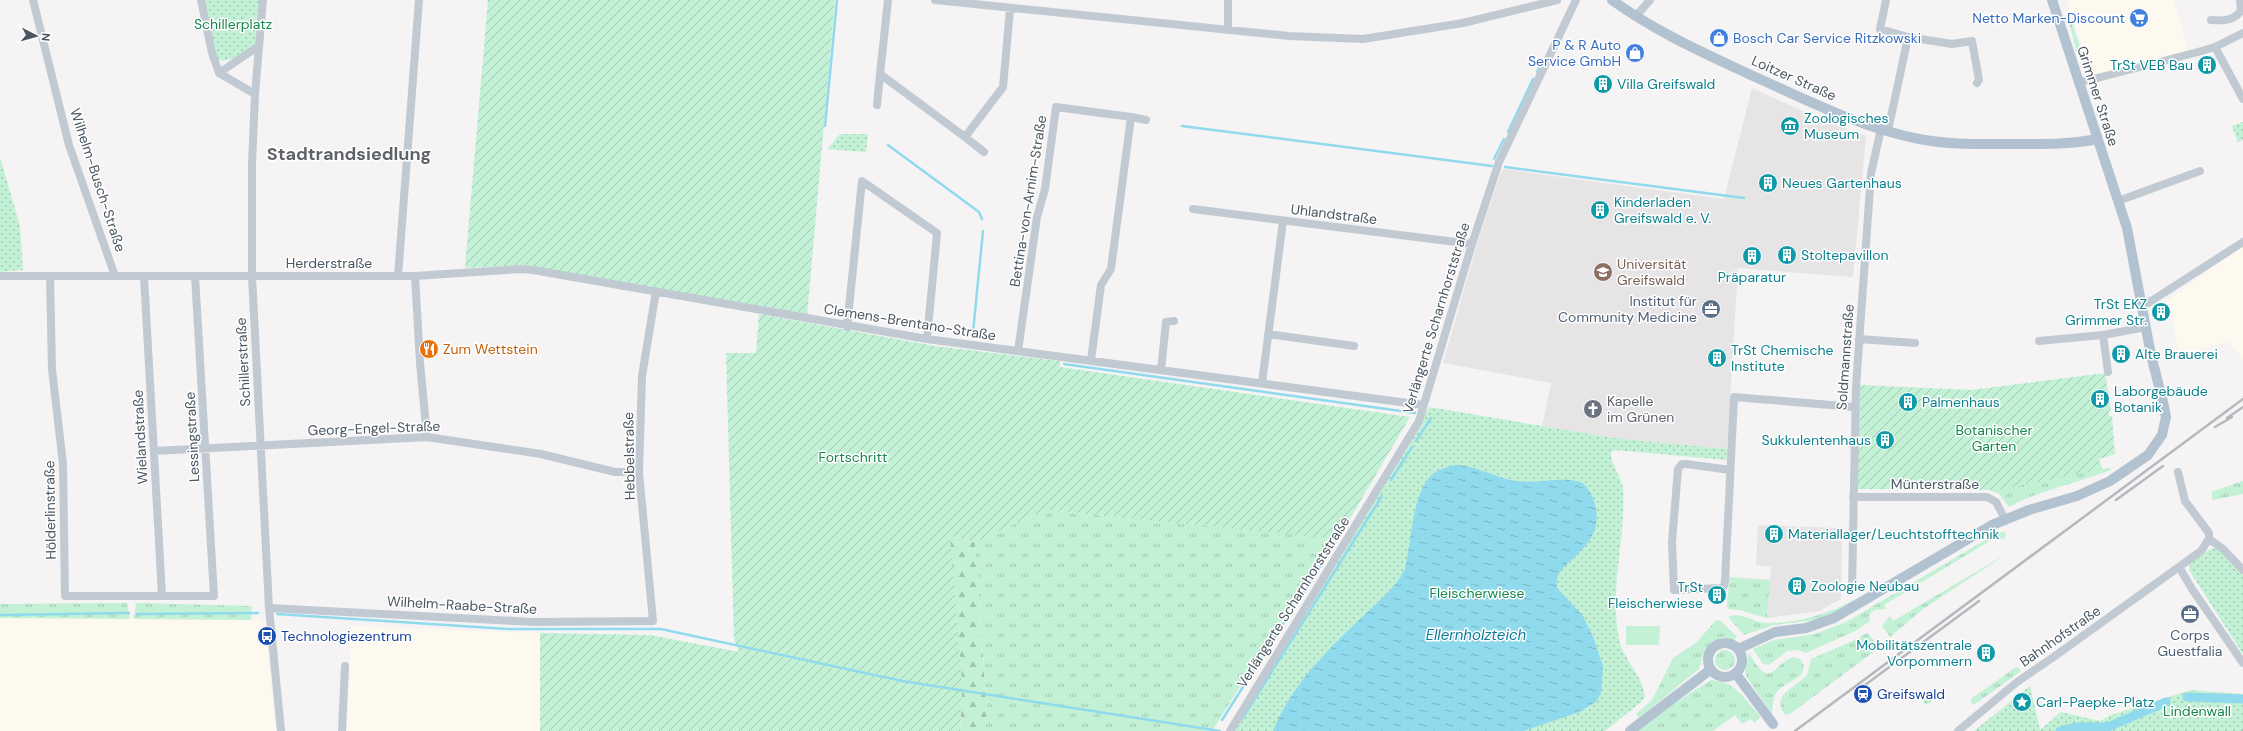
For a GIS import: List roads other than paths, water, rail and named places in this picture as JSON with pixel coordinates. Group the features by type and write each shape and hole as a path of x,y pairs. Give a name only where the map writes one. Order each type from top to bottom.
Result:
{"main road":[{"name":"Loitzer Straße","path":"1612,0 1660,32 1704,54 1841,115 1885,130 1919,139 1951,143 2058,145 2097,139"},
{"name":"Grimmer Straße","path":"2005,519 2093,490 2127,471 2148,455 2158,442 2166,417 2146,327 2127,228 2078,83 2052,0"},
{"path":"1738,649 1775,632 1806,628 1834,618 2005,519"},
{"path":"1724,643 1738,649 1742,660 1736,674 1725,678 1714,674 1710,670 1708,658 1713,648 1724,643"},
{"path":"1630,731 1710,670"},
{"path":"1736,674 1773,724"}],"street":[{"name":"Wilhelm-Busch-Straße","path":"32,0 70,145 107,254 116,276"},
{"path":"201,0 212,53 219,73 255,94"},
{"name":"Schillerstraße","path":"263,0 255,94 252,166 252,276 269,608 281,731"},
{"path":"398,276 419,0"},
{"path":"877,105 888,0"},
{"path":"936,0 1010,9 1323,39 1363,39 1463,23 1557,0"},
{"path":"1228,0 1228,30"},
{"name":"Verlängerte Scharnhorststraße","path":"1230,730 1419,421 1472,244 1500,162 1576,0"},
{"path":"1636,16 1650,0"},
{"path":"1886,0 1880,29 1908,37 1952,44 1972,41 1979,80 1977,83"},
{"path":"2211,20 2231,19 2237,16 2241,11 2240,0"},
{"path":"965,137 1003,87 1010,9"},
{"path":"2078,83 2215,47 2243,33"},
{"name":"Soldmannstraße","path":"1852,588 1855,407 1871,173 1885,130 1908,37"},
{"path":"219,73 259,46"},
{"path":"2215,47 2243,99"},
{"path":"880,74 984,152"},
{"name":"Bettina-von-Arnim-Straße","path":"1018,351 1036,217 1045,190 1056,107 1146,120"},
{"path":"1091,360 1101,285 1111,269 1131,117"},
{"path":"2118,201 2200,170"},
{"path":"847,326 862,181 937,233 927,340"},
{"name":"Uhlandstraße","path":"1193,209 1472,244"},
{"path":"1262,383 1283,221"},
{"path":"2142,307 2243,242"},
{"name":"Herderstraße","path":"0,276 415,276 521,268 656,291"},
{"name":"Hölderlinstraße","path":"50,276 52,369 63,464 65,596 214,596"},
{"name":"Lessingstraße","path":"195,276 214,596"},
{"path":"415,276 420,363 427,437"},
{"name":"Wielandstraße","path":"144,277 162,595"},
{"name":"Clemens-Brentano-Straße","path":"656,291 927,340 1091,360 1423,405"},
{"name":"Hebbelstraße","path":"653,621 639,472 642,376 656,291"},
{"path":"1160,370 1166,322 1174,321"},
{"path":"2039,341 2103,335 2146,327"},
{"path":"1268,334 1354,346"},
{"path":"2103,335 2108,372"},
{"path":"1859,339 1915,343"},
{"path":"1730,470 1686,464 1682,464 1678,469 1672,542 1674,590 1721,588 1724,586 1734,397 1855,407"},
{"name":"Georg-Engel-Straße","path":"154,451 427,437 541,454 615,472 639,472"},
{"path":"2178,472 2185,501 2209,533 2209,539 2223,549 2243,570"},
{"name":"Münterstraße","path":"1854,497 1987,497 1996,502 2005,519"},
{"name":"Bahnhofstraße","path":"1958,731 2032,671 2179,566 2201,552 2209,539"},
{"path":"2179,566 2192,589 2243,663"},
{"name":"Wilhelm-Raabe-Straße","path":"269,608 534,622 653,621"},
{"path":"342,731 345,666"}],"water":[{"name":"Ellernholzteich","path":"1455,465 1478,469 1516,481 1532,482 1573,480 1582,483 1589,491 1593,498 1597,516 1594,531 1588,543 1561,571 1557,579 1558,589 1583,616 1594,639 1603,666 1601,693 1596,702 1579,712 1524,731 1273,731 1289,699 1311,670 1335,643 1385,595 1401,576 1405,569 1418,498 1428,479 1433,474 1444,468"}],"waterway":[{"path":"825,126 837,0"},
{"path":"1537,72 1541,64"},
{"path":"1508,132 1533,79"},
{"path":"1182,126 1492,166"},
{"path":"1494,159 1504,139"},
{"path":"888,145 979,212 982,219"},
{"path":"1505,167 1744,198"},
{"path":"973,332 983,231"},
{"path":"1064,364 1415,413"},
{"path":"1416,441 1431,418"},
{"path":"1391,480 1412,447"},
{"path":"1242,719 1382,496"},
{"path":"1299,601 1332,547"},
{"path":"0,615 129,613"},
{"path":"137,614 258,613"},
{"path":"277,614 508,629 661,629 902,681 1220,731"},
{"path":"1222,720 1288,616"},
{"path":"2187,697 2243,699"},
{"path":"2060,731 2076,727 2108,727 2166,702"}],"railway":[{"path":"1795,731 2243,399"},
{"path":"2227,418 2243,407"},
{"path":"2215,427 2232,417"},
{"path":"2116,500 2163,466"},
{"path":"1865,685 1979,601"}],"place":[{"name":"Netto Marken-Discount","path":"2139,18"},
{"name":"Bosch Car Service Ritzkowski","path":"1719,38"},
{"name":"P & R Auto Service GmbH","path":"1635,53"},
{"name":"TrSt VEB Bau","path":"2207,65"},
{"name":"Villa Greifswald","path":"1603,84"},
{"name":"Zoologisches Museum","path":"1790,126"},
{"name":"Neues Gartenhaus","path":"1768,183"},
{"name":"Kinderladen Greifswald e. V.","path":"1600,210"},
{"name":"Stoltepavillon","path":"1787,255"},
{"name":"Präparatur","path":"1752,256"},
{"name":"Universität Greifswald","path":"1603,272"},
{"name":"Institut für Community Medicine","path":"1711,309"},
{"name":"TrSt EKZ Grimmer Str.","path":"2161,312"},
{"name":"Zum Wettstein","path":"429,349"},
{"name":"Alte Brauerei","path":"2121,354"},
{"name":"TrSt Chemische Institute","path":"1717,358"},
{"name":"Laborgebäude Botanik","path":"2100,399"},
{"name":"Palmenhaus","path":"1908,402"},
{"name":"Kapelle im Grünen","path":"1593,409"},
{"name":"Sukkulentenhaus","path":"1885,440"},
{"name":"Materiallager/Leuchtstofftechnik","path":"1774,534"},
{"name":"Zoologie Neubau","path":"1797,586"},
{"name":"TrSt Fleischerwiese","path":"1717,595"},
{"name":"Corps Guestfalia","path":"2190,614"},
{"name":"Technologiezentrum","path":"267,636"},
{"name":"Mobilitätszentrale Vorpommern","path":"1986,653"},
{"name":"Greifswald","path":"1863,694"},
{"name":"Carl-Paepke-Platz","path":"2022,702"}],"district":[{"name":"Stadtrandsiedlung","path":"349,154"}],"park label":[{"name":"Schillerplatz","path":"233,24"},
{"name":"Botanischer Garten","path":"1994,438"},
{"name":"Fortschritt","path":"853,457"},
{"name":"Fleischerwiese","path":"1477,593"},
{"name":"Lindenwall","path":"2197,711"}]}
